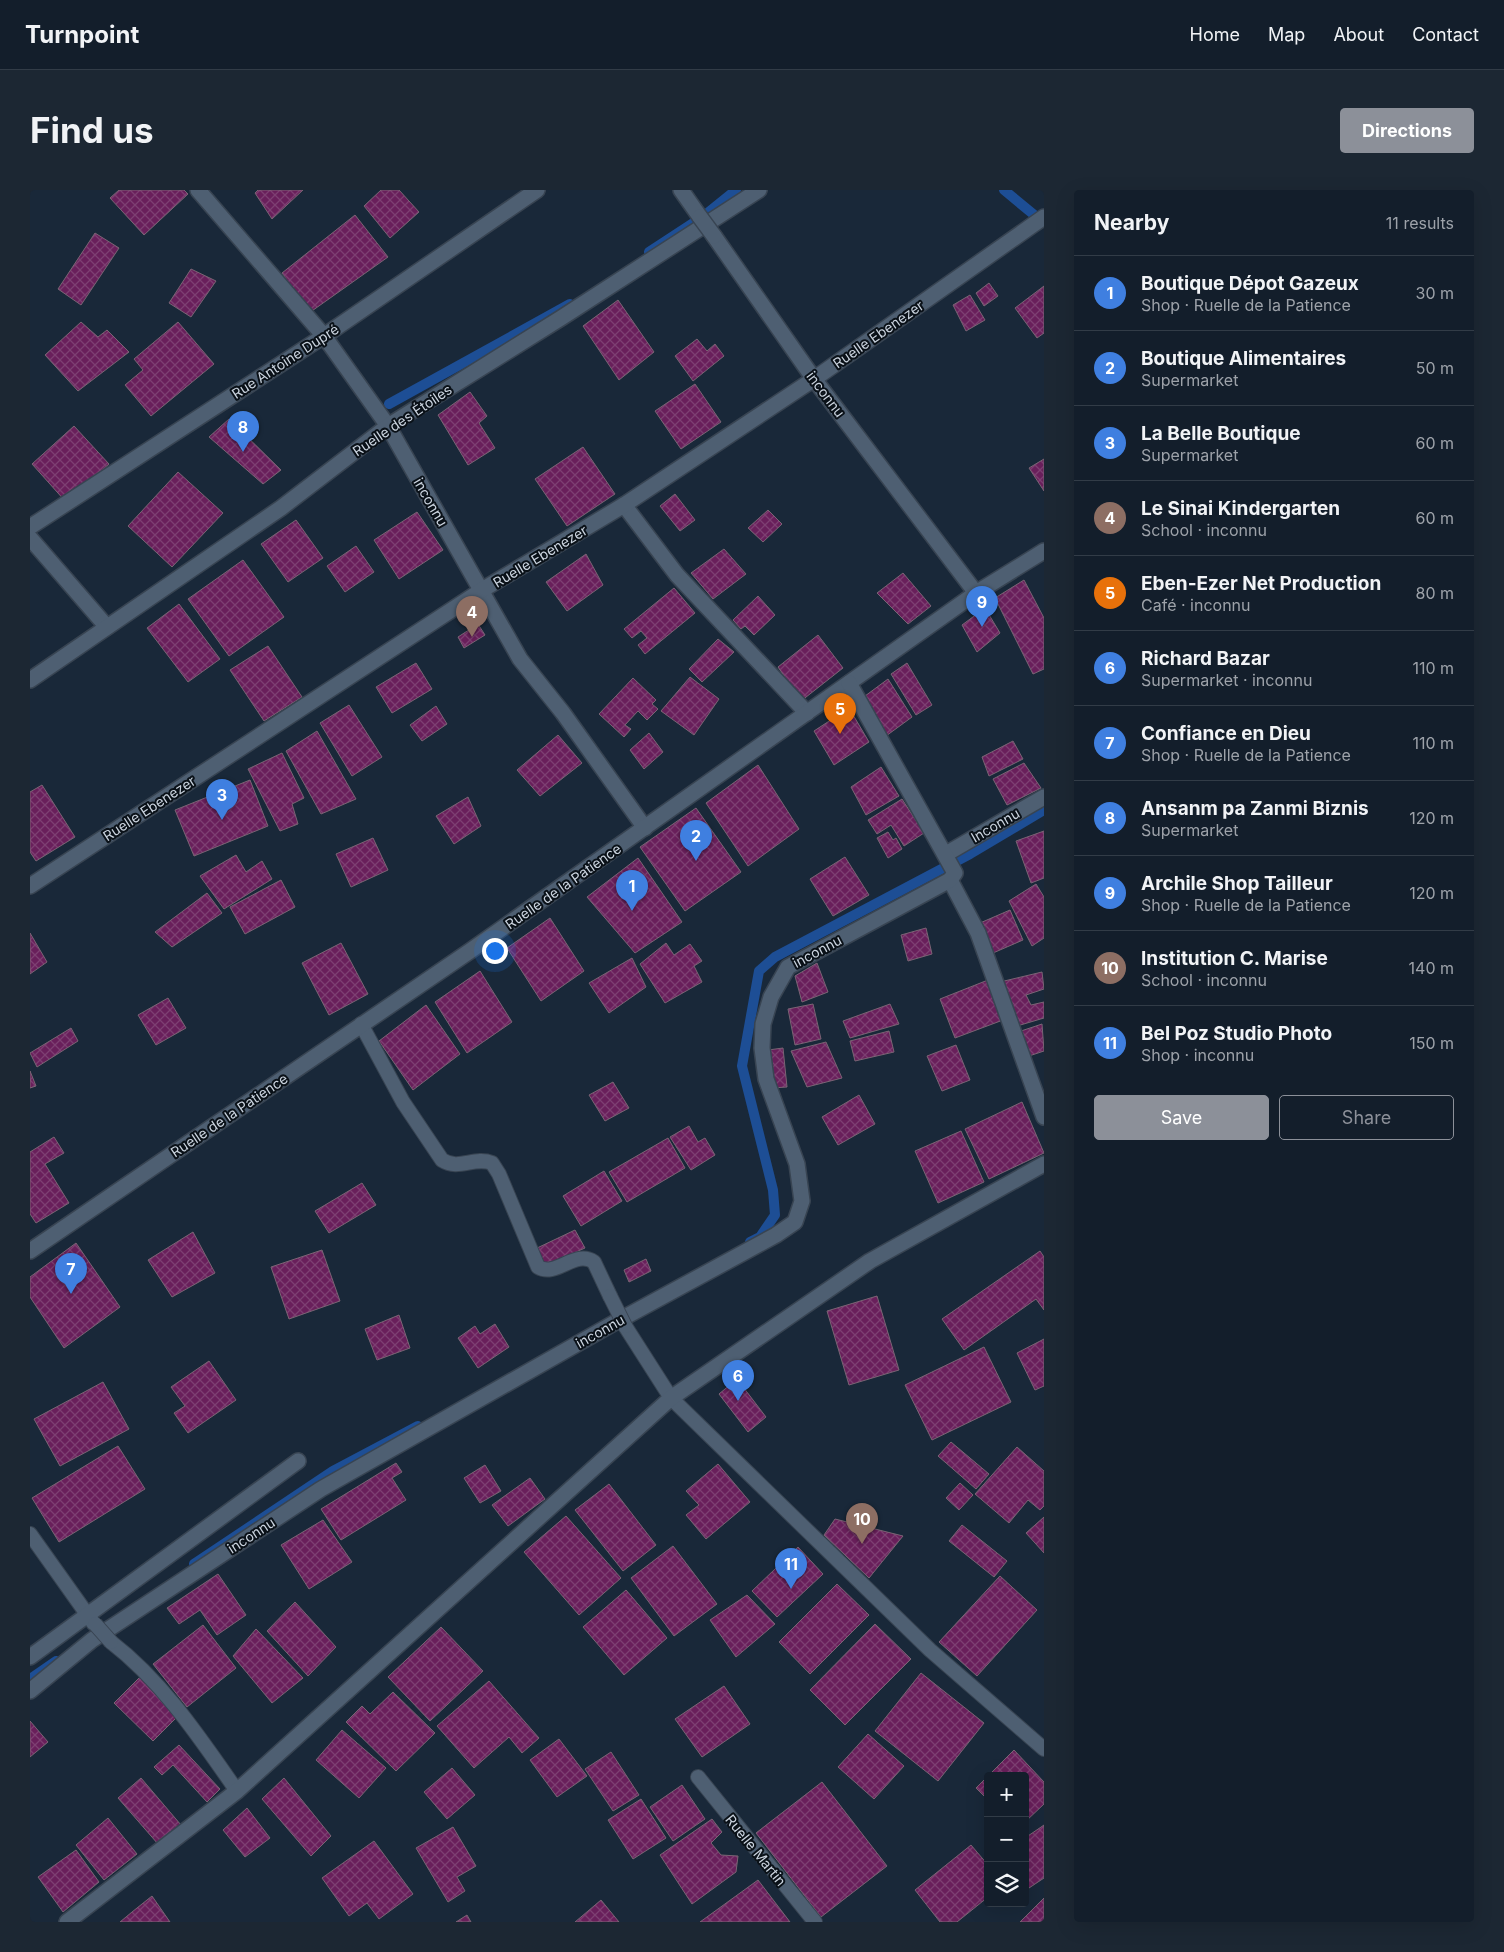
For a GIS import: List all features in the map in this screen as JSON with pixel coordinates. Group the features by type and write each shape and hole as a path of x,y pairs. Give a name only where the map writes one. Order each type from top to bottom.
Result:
{"street":[{"name":"inconnu","path":"198,190 324,336 388,426 520,659 563,713 645,828"},
{"name":"Rue Antoine Dupré","path":"30,527 324,336 537,190"},
{"name":"inconnu","path":"682,190 814,378 976,593"},
{"name":"Ruelle des Étoiles","path":"30,680 281,508 388,426 569,313 759,190"},
{"name":"Ruelle Ebenezer","path":"30,886 482,590 624,505 814,378 1044,217"},
{"path":"624,505 677,575 807,713"},
{"path":"30,538 107,628"},
{"name":"Ruelle de la Patience","path":"30,1251 470,951 976,593 1044,550"},
{"path":"849,683 946,855 952,876 978,933 1044,1117"},
{"name":"Inconnu","path":"946,855 1044,797"},
{"name":"inconnu","path":"30,1690 92,1640 321,1489 614,1323 776,1235 795,1222 802,1201 797,1164 766,1079 762,1048 763,1024 771,996 788,967 952,876"},
{"path":"66,1922 237,1791 671,1398 870,1261 1044,1164"},
{"path":"30,1657 91,1620 298,1461"}],"lane":[{"path":"361,1024 402,1102 442,1160 450,1165 459,1166 478,1160 492,1163 499,1174 538,1267 551,1269 582,1257 594,1262 625,1326 671,1398 930,1650 1044,1749"},
{"path":"30,1534 91,1620 111,1642 129,1656 188,1720 237,1791"},
{"name":"Ruelle Martin","path":"698,1777 815,1922"}],"building":[{"path":"119,190 184,190 188,194 144,235 110,198"},
{"path":"258,190 303,190 272,219 255,193"},
{"path":"381,190 399,190 419,212 390,238 364,206"},
{"path":"355,215 388,257 309,313 282,273"},
{"path":"95,233 119,248 81,305 58,289"},
{"path":"191,269 216,281 191,317 169,303"},
{"path":"989,283 998,296 984,306 976,293"},
{"path":"1044,286 1044,333 1037,338 1015,308"},
{"path":"970,295 985,320 966,331 953,305"},
{"path":"618,300 654,352 619,380 583,326"},
{"path":"81,322 98,337 107,330 129,352 78,391 45,355"},
{"path":"178,322 214,364 151,416 125,385 143,370 134,359"},
{"path":"697,339 707,351 715,344 724,356 693,381 675,356"},
{"path":"695,384 721,422 681,449 655,411"},
{"path":"470,392 487,416 479,423 495,448 468,465 438,415"},
{"path":"229,419 281,470 263,484 209,437"},
{"path":"74,426 109,464 66,502 32,464"},
{"path":"583,447 615,494 567,526 535,479"},
{"path":"1044,459 1044,491 1029,468"},
{"path":"178,472 223,513 172,567 128,526"},
{"path":"675,494 695,520 680,531 660,506"},
{"path":"768,510 782,524 763,542 748,528"},
{"path":"417,512 443,550 399,579 374,540"},
{"path":"296,520 323,558 288,582 261,544"},
{"path":"356,546 374,572 345,592 327,566"},
{"path":"724,549 746,574 713,599 691,573"},
{"path":"586,554 603,585 567,611 546,582"},
{"path":"243,560 284,617 229,656 188,599"},
{"path":"903,573 931,606 908,624 877,593"},
{"path":"1024,580 1044,618 1044,669 1033,674 995,598"},
{"path":"674,588 695,613 645,654 638,645 647,638 641,631 632,638 624,629"},
{"path":"758,596 775,615 754,635 745,626 741,629 733,620"},
{"path":"179,604 220,659 188,682 147,628"},
{"path":"985,608 1000,633 977,652 962,625"},
{"path":"478,624 485,635 464,648 458,637"},
{"path":"818,635 843,668 801,701 778,667"},
{"path":"718,639 734,652 702,682 689,669"},
{"path":"268,646 302,697 264,721 230,670"},
{"path":"416,663 432,689 392,713 376,687"},
{"path":"907,663 932,705 916,715 891,674"},
{"path":"690,677 719,699 694,735 661,711"},
{"path":"633,678 656,700 652,704 658,709 647,720 638,711 625,725 631,729 624,737 599,714"},
{"path":"888,679 912,717 886,736 861,699"},
{"path":"349,705 382,757 352,776 320,723"},
{"path":"436,706 447,724 422,741 410,725"},
{"path":"849,708 869,742 834,765 814,731"},
{"path":"317,731 356,799 321,814 286,751"},
{"path":"649,733 663,752 644,769 630,750"},
{"path":"558,735 582,763 540,796 517,770"},
{"path":"1013,741 1023,759 989,776 982,757"},
{"path":"282,753 304,798 292,804 298,824 280,831 248,769"},
{"path":"1024,763 1041,788 1007,805 993,779"},
{"path":"758,765 799,829 748,866 706,803"},
{"path":"881,767 899,796 866,815 851,787"},
{"path":"250,780 268,826 194,856 175,810"},
{"path":"42,785 75,837 36,861 30,852 30,792"},
{"path":"468,797 481,826 454,844 436,816"},
{"path":"902,799 924,833 904,846 891,825 877,834 868,820"},
{"path":"696,808 741,872 685,911 640,847"},
{"path":"1044,831 1044,878 1031,883 1016,841"},
{"path":"888,832 893,840 896,838 902,849 888,858 877,838"},
{"path":"373,838 388,870 351,887 336,854"},
{"path":"236,855 246,872 262,861 272,879 224,909 200,876"},
{"path":"845,857 869,895 833,916 810,879"},
{"path":"638,858 682,922 635,953 587,897"},
{"path":"281,880 295,907 245,934 230,907"},
{"path":"1036,884 1044,897 1044,938 1032,946 1009,901"},
{"path":"207,893 222,913 172,947 155,932"},
{"path":"1010,910 1023,940 993,953 980,923"},
{"path":"550,918 584,971 541,1001 507,948"},
{"path":"926,928 932,954 908,961 901,935"},
{"path":"30,933 47,962 30,974"},
{"path":"341,943 368,994 329,1015 302,963"},
{"path":"666,943 674,955 690,944 702,961 694,966 702,982 665,1003 640,964"},
{"path":"632,958 646,987 609,1013 589,983"},
{"path":"817,963 828,992 802,1002 795,976"},
{"path":"480,971 512,1022 467,1053 435,1002"},
{"path":"1042,972 1044,989 1026,995 1031,1005 1044,1002 1044,1018 1017,1026 1000,982"},
{"path":"988,980 1003,1020 955,1038 940,999"},
{"path":"168,998 186,1028 156,1045 138,1015"},
{"path":"813,1004 821,1039 795,1045 788,1009"},
{"path":"890,1004 899,1024 850,1038 843,1021"},
{"path":"426,1005 460,1054 413,1090 379,1041"},
{"path":"1042,1024 1044,1051 1026,1057 1018,1032"},
{"path":"71,1028 78,1041 37,1067 30,1053"},
{"path":"889,1031 894,1052 855,1061 850,1041"},
{"path":"826,1042 842,1078 807,1087 791,1051"},
{"path":"956,1045 970,1080 942,1091 927,1056"},
{"path":"783,1048 787,1087 772,1088 768,1050"},
{"path":"30,1071 36,1086 30,1088"},
{"path":"613,1082 629,1108 605,1121 589,1095"},
{"path":"859,1095 875,1124 838,1145 822,1117"},
{"path":"1022,1102 1044,1153 989,1179 965,1129"},
{"path":"689,1126 698,1142 705,1138 715,1155 691,1170 670,1137"},
{"path":"961,1131 984,1182 938,1203 915,1151"},
{"path":"54,1137 64,1153 45,1164 69,1203 36,1223 30,1214 30,1152"},
{"path":"668,1138 685,1168 627,1202 609,1172"},
{"path":"604,1171 622,1201 581,1226 563,1196"},
{"path":"362,1183 376,1205 329,1233 315,1211"},
{"path":"575,1230 585,1248 545,1266 535,1249"},
{"path":"193,1232 215,1273 172,1297 148,1260"},
{"path":"76,1243 120,1307 64,1348 30,1297 30,1277"},
{"path":"322,1250 340,1301 289,1319 271,1267"},
{"path":"1040,1251 1044,1257 1044,1310 1036,1299 964,1350 942,1319"},
{"path":"646,1259 651,1271 629,1282 624,1270"},
{"path":"877,1296 899,1370 849,1385 827,1311"},
{"path":"399,1315 410,1348 377,1360 365,1329"},
{"path":"495,1324 509,1347 478,1368 458,1338 475,1326 480,1334"},
{"path":"1044,1339 1044,1386 1035,1390 1017,1353"},
{"path":"984,1347 1011,1402 932,1440 905,1385"},
{"path":"209,1361 236,1400 188,1433 174,1413 185,1406 171,1387"},
{"path":"737,1379 766,1417 748,1432 719,1394"},
{"path":"103,1382 129,1429 60,1466 34,1419"},
{"path":"951,1442 989,1474 976,1489 938,1456"},
{"path":"118,1446 145,1489 59,1542 32,1498"},
{"path":"1017,1447 1044,1471 1044,1506 1040,1510 1028,1500 1009,1523 975,1494"},
{"path":"396,1463 402,1472 392,1478 406,1500 341,1540 321,1509"},
{"path":"718,1464 750,1502 706,1539 686,1515 699,1505 686,1491"},
{"path":"485,1465 501,1491 480,1503 464,1478"},
{"path":"530,1478 545,1499 508,1526 492,1505"},
{"path":"960,1483 973,1495 959,1510 946,1498"},
{"path":"609,1484 656,1545 623,1571 575,1510"},
{"path":"566,1516 621,1578 579,1615 524,1552"},
{"path":"1044,1517 1044,1553 1026,1533"},
{"path":"835,1519 903,1536 869,1578 824,1535"},
{"path":"323,1520 352,1562 309,1589 281,1545"},
{"path":"962,1525 1007,1561 994,1577 949,1541"},
{"path":"673,1546 717,1604 674,1636 631,1578"},
{"path":"798,1547 823,1574 777,1617 752,1591"},
{"path":"218,1574 246,1615 217,1635 200,1610 179,1624 167,1608"},
{"path":"1000,1576 1037,1610 977,1676 939,1642"},
{"path":"837,1584 869,1615 810,1674 779,1642"},
{"path":"626,1590 667,1638 624,1675 583,1627"},
{"path":"747,1595 775,1624 736,1657 710,1620"},
{"path":"295,1602 336,1647 308,1676 267,1631"},
{"path":"875,1624 911,1659 845,1725 810,1690"},
{"path":"203,1625 236,1668 187,1707 153,1664"},
{"path":"441,1627 483,1671 430,1721 388,1677"},
{"path":"256,1629 303,1678 272,1703 233,1656"},
{"path":"921,1673 984,1723 938,1781 875,1731"},
{"path":"140,1677 179,1715 153,1741 114,1703"},
{"path":"489,1681 539,1738 522,1753 509,1737 474,1768 437,1726"},
{"path":"724,1686 750,1724 702,1757 675,1719"},
{"path":"393,1692 435,1733 396,1771 346,1722 362,1706 370,1714"},
{"path":"30,1721 48,1742 30,1757"},
{"path":"342,1730 386,1768 359,1798 316,1760"},
{"path":"868,1734 904,1766 874,1799 838,1767"},
{"path":"559,1739 587,1776 557,1797 530,1760"},
{"path":"179,1745 220,1789 207,1802 173,1765 162,1775 154,1767"},
{"path":"1014,1750 1044,1782 1044,1804 1029,1818 1029,1772 992,1772"},
{"path":"611,1752 639,1795 613,1811 585,1769"},
{"path":"452,1768 475,1795 447,1819 424,1792"},
{"path":"141,1778 181,1825 158,1844 118,1798"},
{"path":"284,1778 331,1836 311,1856 262,1799"},
{"path":"984,1780 984,1796 976,1788"},
{"path":"822,1782 887,1866 821,1917 756,1833"},
{"path":"682,1785 705,1819 673,1841 650,1807"},
{"path":"641,1799 666,1838 633,1859 608,1820"},
{"path":"247,1808 270,1838 245,1857 223,1830"},
{"path":"108,1818 137,1854 104,1880 76,1845"},
{"path":"712,1819 722,1832 711,1843 721,1855 738,1856 736,1872 692,1904 660,1855"},
{"path":"1044,1825 1044,1878 1029,1888 1029,1862 1029,1835"},
{"path":"453,1827 476,1866 457,1877 465,1891 448,1902 416,1848"},
{"path":"374,1841 413,1894 379,1919 367,1903 349,1916 322,1878"},
{"path":"971,1845 984,1860 984,1900 957,1922 940,1922 915,1890"},
{"path":"76,1850 99,1882 63,1912 38,1877"},
{"path":"758,1880 790,1922 700,1922"},
{"path":"152,1896 170,1922 120,1922 132,1912"},
{"path":"1044,1898 1044,1922 1020,1922"},
{"path":"601,1900 619,1922 575,1922"},
{"path":"467,1915 471,1922 456,1922"}],"waterway":[{"path":"649,252 704,216 736,190"},
{"path":"1004,190 1044,223"},
{"path":"389,404 570,304"},
{"path":"750,1242 760,1237 775,1215 773,1190 742,1066 759,971 775,957 970,854 1044,810"},
{"path":"194,1564 333,1471 418,1426"},
{"path":"30,1679 56,1661"}],"place":[{"name":"Ansanm pa Zanmi Biznis","path":"243,452"},
{"name":"Archile Shop Tailleur","path":"982,627"},
{"name":"Le Sinai Kindergarten","path":"472,637"},
{"name":"Eben-Ezer Net Production","path":"840,734"},
{"name":"La Belle Boutique","path":"222,820"},
{"name":"Boutique Alimentaires","path":"696,861"},
{"name":"Boutique Dépot Gazeux","path":"632,911"},
{"name":"Confiance en Dieu","path":"71,1294"},
{"name":"Richard Bazar","path":"738,1401"},
{"name":"Institution C. Marise","path":"862,1544"},
{"name":"Bel Poz Studio Photo","path":"791,1589"}]}
